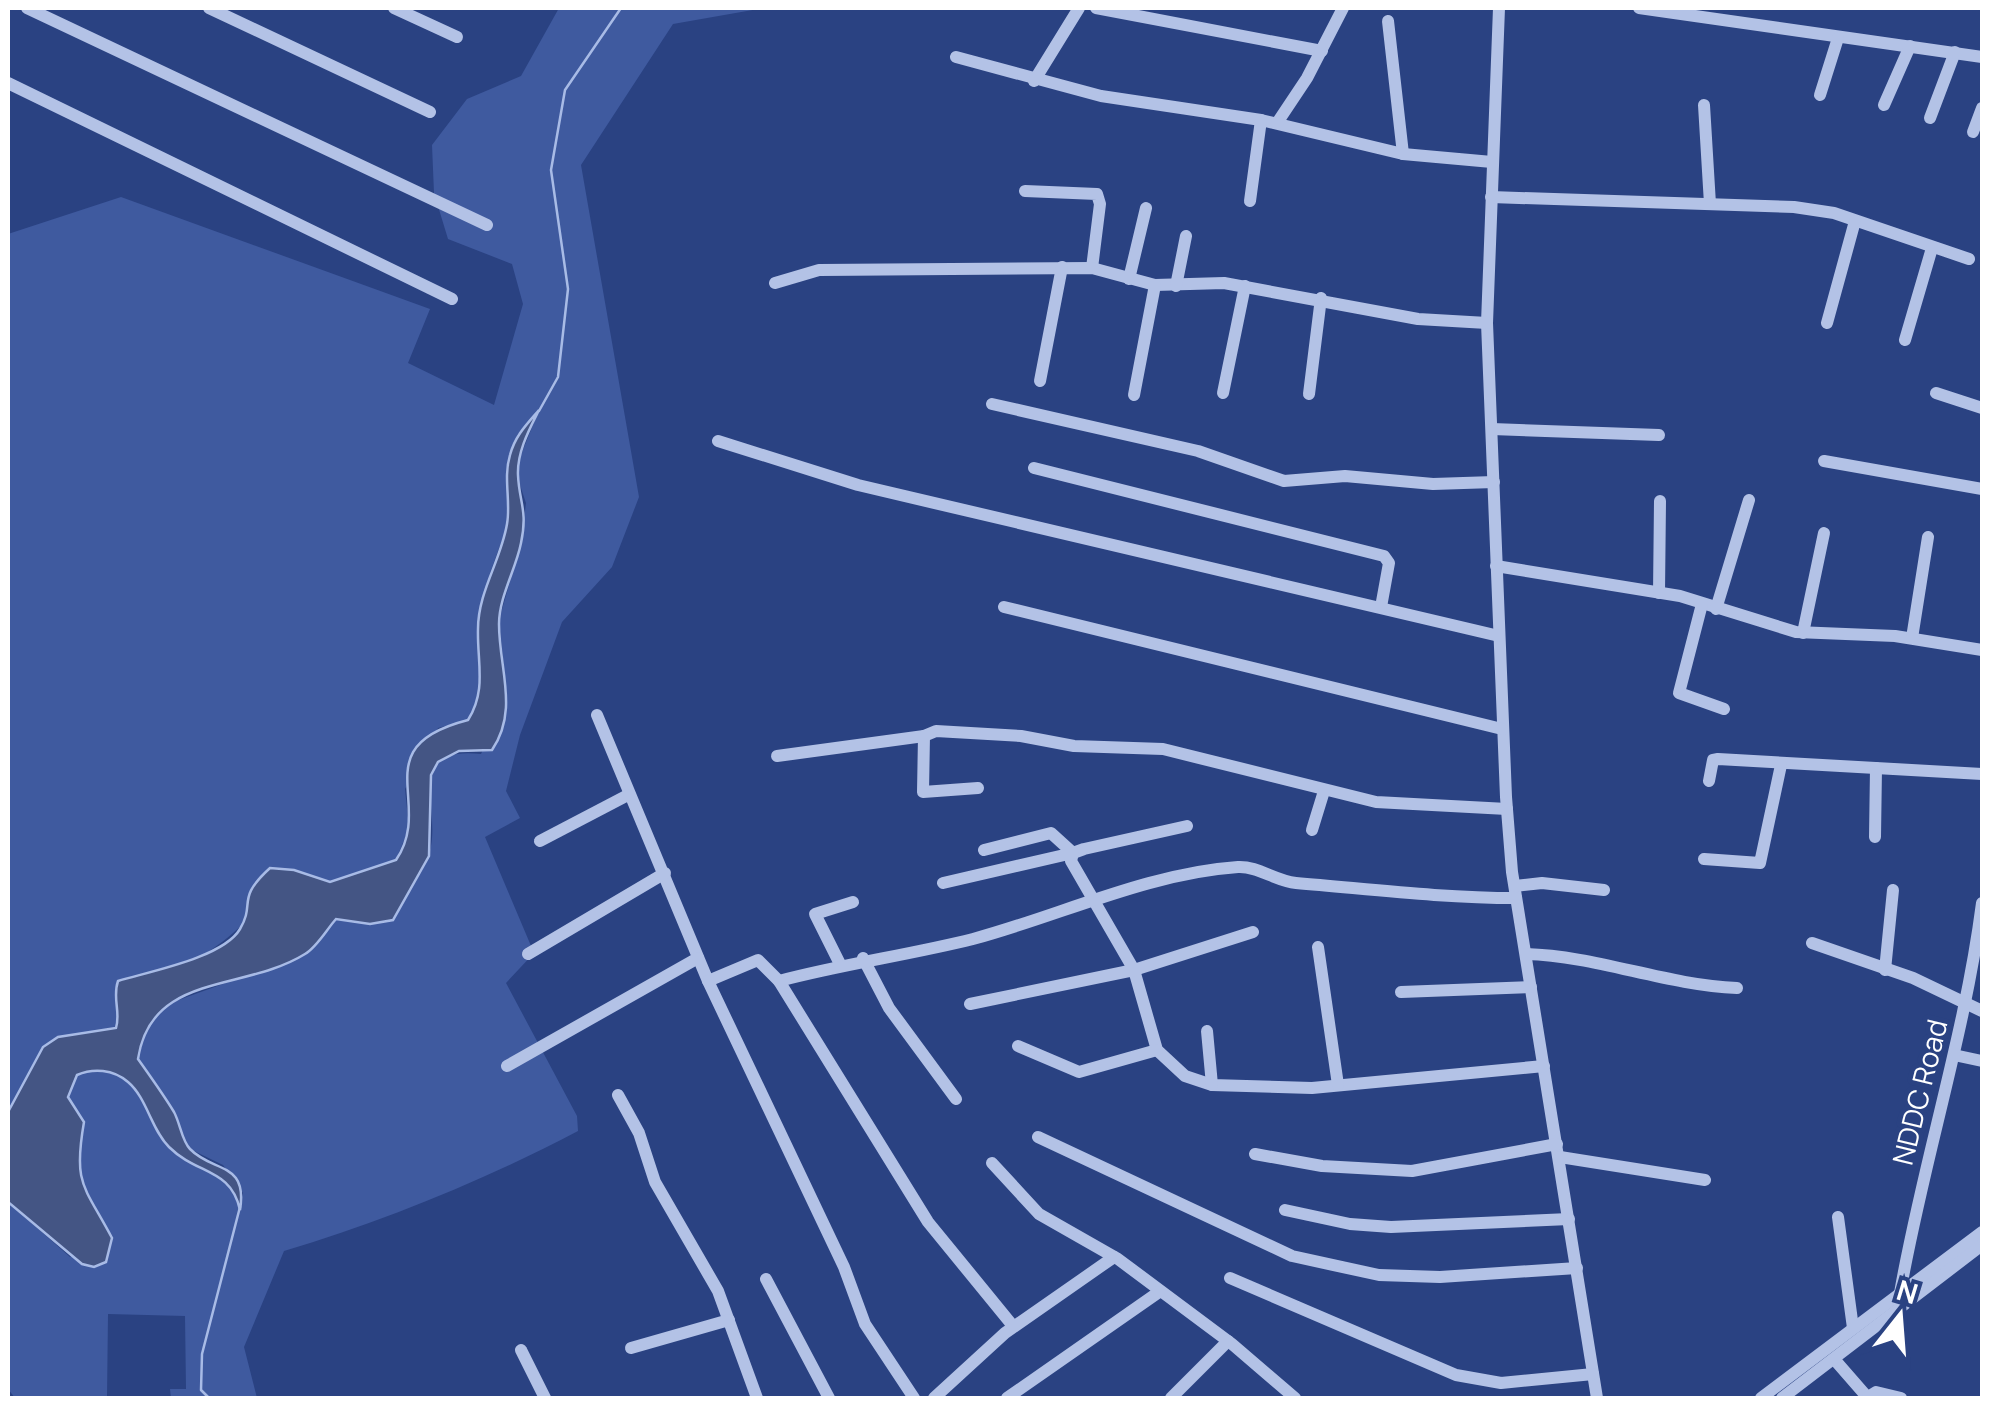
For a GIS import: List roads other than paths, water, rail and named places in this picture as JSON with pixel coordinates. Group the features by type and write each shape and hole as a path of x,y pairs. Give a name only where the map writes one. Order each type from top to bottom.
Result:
{"street":[{"path":"27,8 486,225"},
{"path":"210,8 430,112"},
{"path":"394,8 457,37"},
{"path":"1034,81 1079,8"},
{"path":"1096,8 1322,50"},
{"path":"1277,123 1322,50 1342,8"},
{"path":"1499,8 1487,323 1506,809 1597,1398"},
{"path":"1638,8 1982,57"},
{"path":"1388,22 1403,154"},
{"path":"1820,96 1838,38"},
{"path":"1884,105 1910,46"},
{"path":"1930,118 1955,52"},
{"path":"956,56 1034,81 1157,107 1262,120 1403,154 1492,162"},
{"path":"8,83 452,299"},
{"path":"1704,105 1710,204"},
{"path":"1973,132 1982,108"},
{"path":"1250,201 1262,120"},
{"path":"1025,191 1097,194 1100,204 1092,268"},
{"path":"1491,197 1794,207 1970,259"},
{"path":"1129,279 1146,208"},
{"path":"1827,322 1855,222"},
{"path":"1176,286 1186,236"},
{"path":"1905,340 1932,248"},
{"path":"1040,381 1062,267"},
{"path":"775,283 820,270 1092,268 1155,285 1204,282 1245,286 1418,319 1487,323"},
{"path":"1134,395 1155,285"},
{"path":"1222,393 1245,286"},
{"path":"1309,394 1320,298"},
{"path":"1936,393 1982,408"},
{"path":"992,404 1198,451 1284,481 1345,476 1432,484 1494,482"},
{"path":"1492,430 1659,435"},
{"path":"718,441 858,485 1499,636"},
{"path":"1824,460 1982,489"},
{"path":"1034,468 1384,556 1389,563 1381,607"},
{"path":"1724,708 1679,693 1749,500"},
{"path":"1659,592 1660,501"},
{"path":"1803,633 1824,533"},
{"path":"1912,638 1928,538"},
{"path":"1496,566 1659,592 1803,633 1912,638 1982,650"},
{"path":"1004,608 1502,729"},
{"path":"597,715 708,981 844,1267 865,1324 914,1398"},
{"path":"777,756 924,736 936,731 1074,746 1164,748 1376,802 1506,809"},
{"path":"924,736 923,792 978,788"},
{"path":"1709,781 1713,760 1982,774"},
{"path":"1704,859 1760,863 1781,765"},
{"path":"1875,837 1876,768"},
{"path":"1312,830 1324,790"},
{"path":"540,841 628,795"},
{"path":"942,883 1187,826"},
{"path":"984,850 1051,833 1073,853"},
{"path":"1073,853 1072,861 1090,898 1134,970 1157,1050 1185,1076 1212,1085 1338,1085 1544,1066"},
{"path":"779,980 863,958 971,939 1090,898 1241,867 1294,883 1328,883 1440,898 1516,892 1542,883 1604,890"},
{"path":"528,954 665,872"},
{"path":"1885,970 1894,890"},
{"path":"840,964 815,914 853,902"},
{"name":"NDDC Road","path":"1900,1293 1966,1007 1982,903"},
{"path":"970,1004 1134,970 1253,932"},
{"path":"1812,943 1912,978 1982,1012"},
{"path":"1318,947 1338,1085"},
{"path":"1526,954 1560,955 1691,986 1736,988"},
{"path":"507,1066 698,958"},
{"path":"863,958 889,1008 956,1099"},
{"path":"708,981 758,960 779,980 928,1222 1014,1326"},
{"path":"1401,992 1531,987"},
{"path":"1207,1031 1212,1085"},
{"path":"1018,1046 1079,1072 1157,1050"},
{"path":"1954,1055 1982,1061"},
{"path":"618,1095 638,1133 655,1182 718,1291 756,1398"},
{"path":"1038,1137 1292,1256 1379,1275 1440,1277 1577,1268"},
{"path":"1255,1154 1322,1166 1412,1171 1559,1150 1705,1180"},
{"path":"992,1164 1038,1214 1114,1256 1228,1341 1294,1398"},
{"path":"1285,1210 1350,1224 1392,1226 1569,1219"},
{"path":"1838,1217 1853,1328"},
{"path":"1761,1398 1982,1232"},
{"path":"1782,1398 1982,1248"},
{"path":"934,1398 1014,1326 1114,1256"},
{"path":"1230,1278 1456,1375 1502,1383 1593,1374"},
{"path":"766,1279 829,1398"},
{"path":"1007,1398 1158,1292"},
{"path":"631,1348 729,1320"},
{"path":"1171,1398 1228,1341"},
{"path":"521,1350 545,1398"},
{"path":"1834,1359 1868,1398 1876,1392 1901,1398"}],"waterway":[{"path":"539,411 558,377 568,289 551,170 565,90 621,8"},
{"path":"209,1398 201,1390 202,1354 240,1207"}]}
